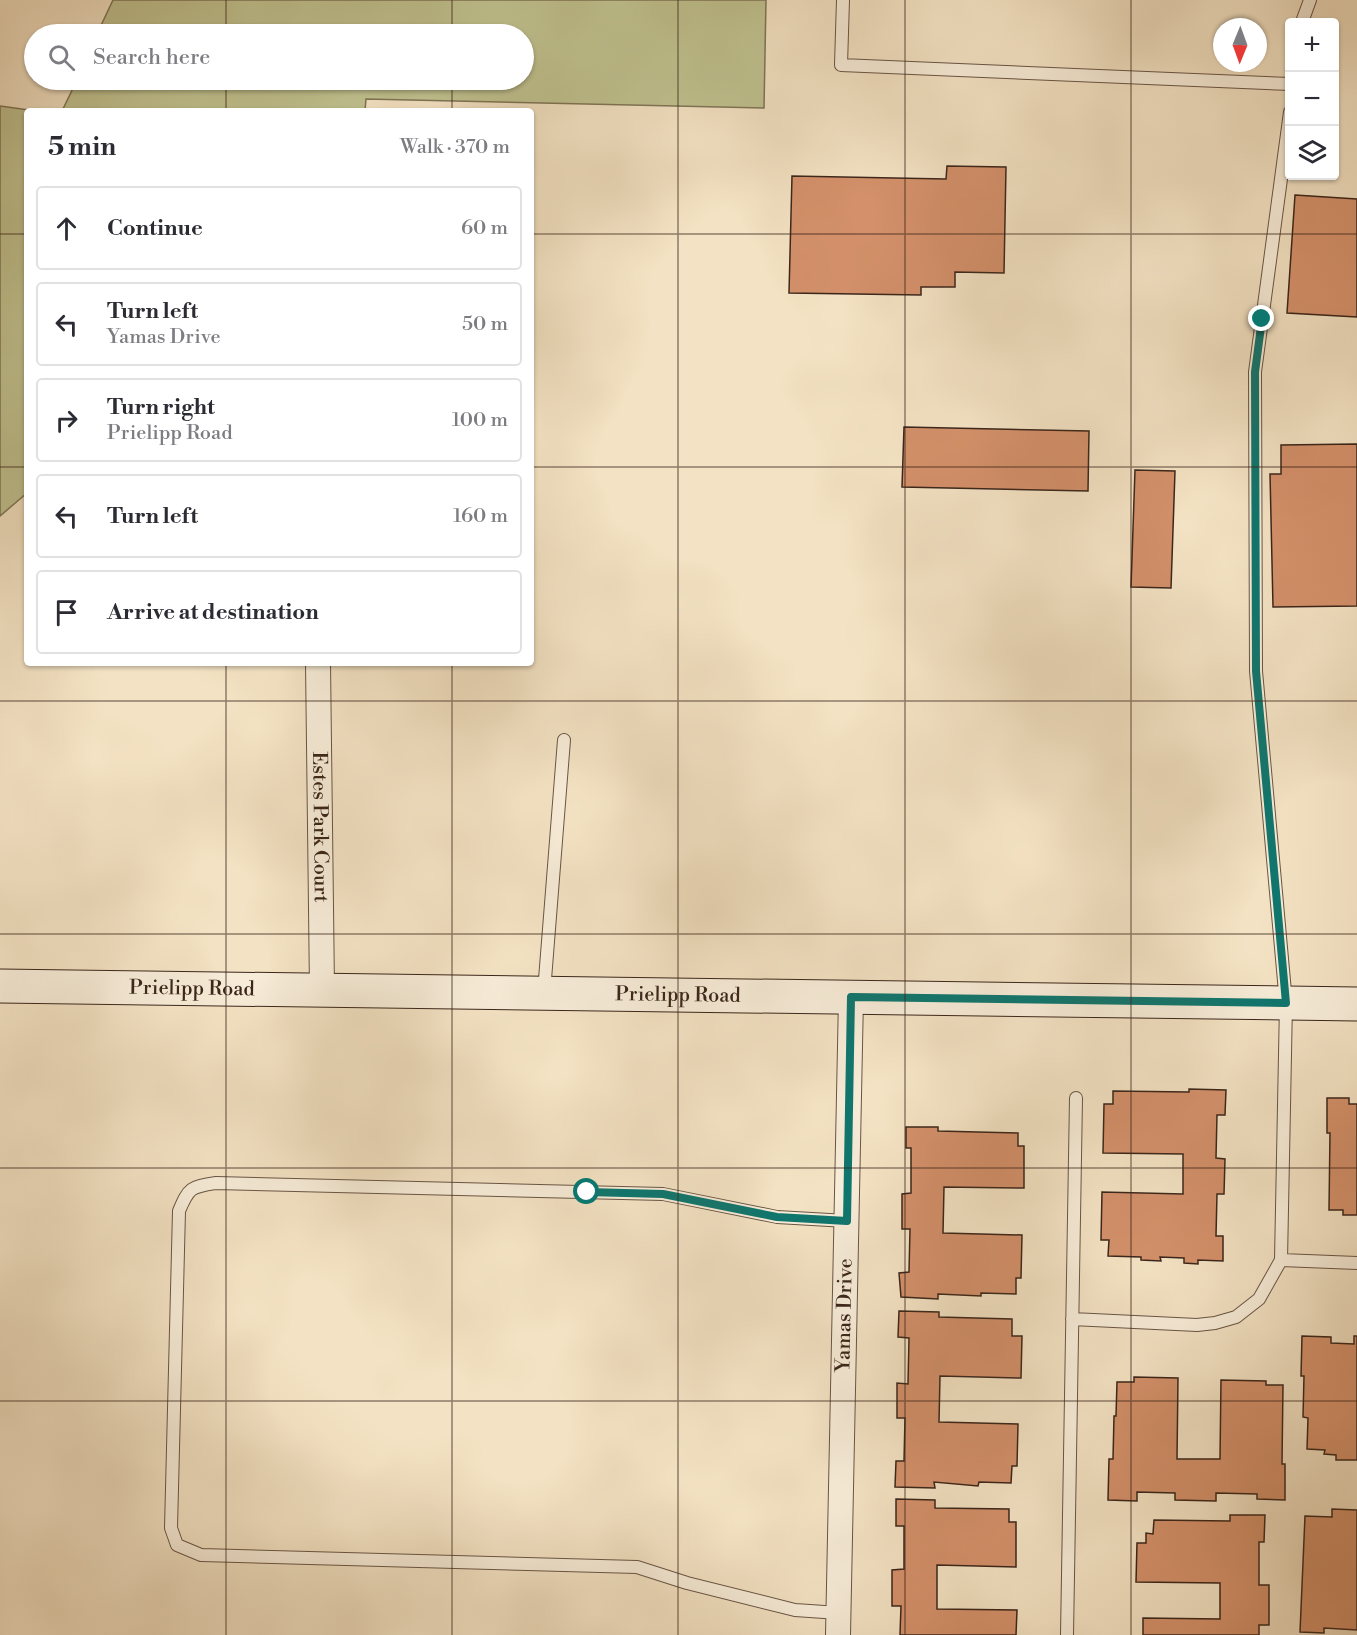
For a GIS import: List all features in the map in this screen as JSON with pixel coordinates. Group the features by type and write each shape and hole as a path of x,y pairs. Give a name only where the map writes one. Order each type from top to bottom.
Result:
{"street":[{"name":"Estes Park Court","path":"318,666 322,989"},
{"name":"Prielipp Road","path":"0,986 1357,1004"},
{"name":"Yamas Drive","path":"838,1624 851,997"}],"lane":[{"path":"843,0 841,65 1285,84"},
{"path":"1303,18 1310,0"},
{"path":"1072,1319 1197,1325 1215,1323 1236,1317 1259,1299 1281,1260 1286,1003 1256,671 1255,372 1288,126"},
{"path":"544,992 564,740"},
{"path":"1067,1635 1076,1098"},
{"path":"838,1624 637,1567 201,1555 177,1545 171,1528 179,1211 186,1194 195,1186 216,1183 663,1194 777,1217 847,1221"},
{"path":"1281,1260 1357,1263"}],"green space":[{"path":"113,0 766,0 764,108 366,99 365,108 63,108 72,90 534,90 534,24 102,24"},
{"path":"0,106 24,109 24,496 0,516"}],"building":[{"path":"947,166 1006,167 1004,273 955,272 955,287 921,287 921,295 789,293 792,176 946,179"},
{"path":"1295,195 1357,199 1357,317 1287,313"},
{"path":"904,427 1089,431 1088,491 902,487"},
{"path":"1357,444 1357,606 1273,607 1270,474 1281,474 1281,445"},
{"path":"1135,470 1175,471 1171,588 1131,587"},
{"path":"1189,1089 1226,1090 1225,1115 1217,1115 1216,1158 1225,1159 1224,1194 1217,1194 1216,1236 1223,1236 1223,1261 1198,1260 1198,1264 1184,1263 1184,1258 1160,1257 1161,1261 1141,1260 1141,1257 1108,1256 1109,1240 1101,1240 1102,1192 1183,1194 1183,1154 1103,1153 1104,1104 1113,1104 1113,1091 1189,1092"},
{"path":"1327,1098 1349,1098 1349,1104 1357,1104 1357,1215 1343,1215 1343,1210 1329,1210 1330,1133 1327,1133"},
{"path":"906,1127 938,1127 938,1131 1018,1133 1018,1146 1024,1146 1024,1188 944,1187 943,1233 1022,1235 1021,1278 1016,1278 1016,1294 981,1293 981,1296 938,1294 938,1299 901,1297 899,1273 909,1272 910,1229 902,1229 902,1194 911,1193 911,1148 906,1148"},
{"path":"899,1311 939,1312 939,1317 1012,1319 1012,1336 1022,1336 1021,1378 940,1376 939,1422 1018,1424 1017,1466 1012,1466 1011,1483 979,1482 978,1486 934,1482 935,1488 895,1487 896,1461 904,1461 905,1418 897,1418 897,1383 908,1384 909,1338 898,1337"},
{"path":"1302,1336 1331,1337 1331,1343 1354,1344 1354,1336 1357,1336 1357,1460 1336,1460 1336,1455 1324,1454 1325,1450 1307,1449 1308,1418 1303,1417 1304,1376 1301,1376"},
{"path":"1134,1377 1178,1378 1177,1459 1220,1459 1221,1380 1266,1381 1266,1385 1283,1385 1282,1464 1285,1464 1285,1500 1257,1499 1257,1494 1216,1493 1216,1501 1175,1500 1175,1493 1137,1492 1137,1501 1108,1500 1109,1459 1113,1459 1117,1382 1134,1382"},
{"path":"896,1499 935,1500 935,1508 1009,1509 1009,1522 1016,1522 1016,1567 937,1565 937,1609 1017,1610 1016,1635 900,1635 901,1606 892,1606 892,1570 904,1569 904,1526 896,1526"},
{"path":"1332,1509 1357,1510 1357,1630 1324,1628 1324,1633 1300,1632 1305,1516 1332,1517"},
{"path":"1230,1515 1265,1515 1264,1542 1259,1542 1259,1585 1269,1585 1269,1625 1259,1625 1259,1635 1143,1635 1143,1618 1220,1619 1220,1583 1136,1582 1137,1543 1146,1543 1146,1533 1153,1534 1154,1520 1230,1521"}],"route":[{"path":"587,1192 663,1194 777,1217 847,1221 851,997 1286,1003 1256,671 1255,372 1262,319"}]}
